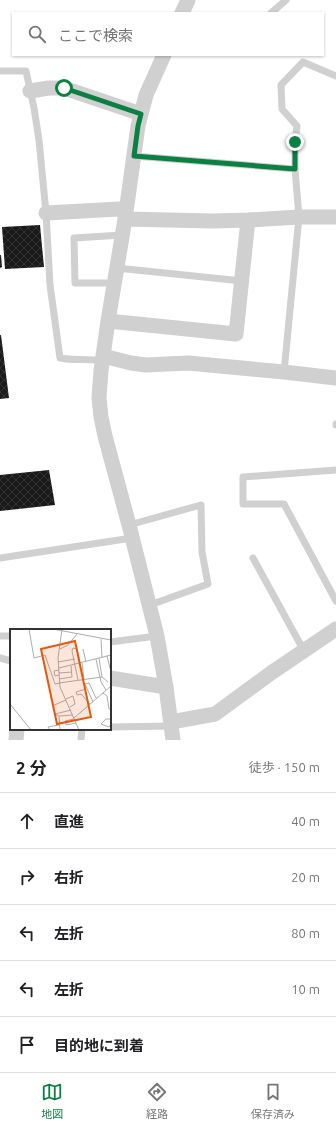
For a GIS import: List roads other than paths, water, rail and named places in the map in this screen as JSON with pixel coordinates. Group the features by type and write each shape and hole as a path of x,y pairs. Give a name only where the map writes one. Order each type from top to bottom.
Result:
{"street":[{"path":"182,12 188,0"},
{"path":"164,56 146,95 138,126 126,214 108,321 99,398 105,436 131,531 157,636 172,730 215,714 251,687 336,629"},
{"path":"30,91 49,88 64,88 141,114"},
{"path":"46,213 119,209 126,214 213,221 299,217 336,217"},
{"path":"108,321 236,334 248,220"},
{"path":"103,358 146,365 188,363 336,378"},
{"path":"111,678 166,687"},
{"path":"16,740 17,730"}],"lane":[{"path":"272,12 286,0"},
{"path":"284,372 299,217 295,169 295,142 297,126 282,109 281,85 303,62 336,76"},
{"path":"0,71 26,71 36,118 46,213 50,285 60,358 95,360 103,358"},
{"path":"134,156 295,169"},
{"path":"122,235 74,238 75,282 116,276 242,281"},
{"path":"336,470 243,477 243,504 284,504 336,601"},
{"path":"0,558 131,531 200,505 202,552 208,584 150,605"},
{"path":"254,558 304,651"},
{"path":"111,642 157,636"},
{"path":"0,658 10,661"},
{"path":"111,727 172,730"}]}
